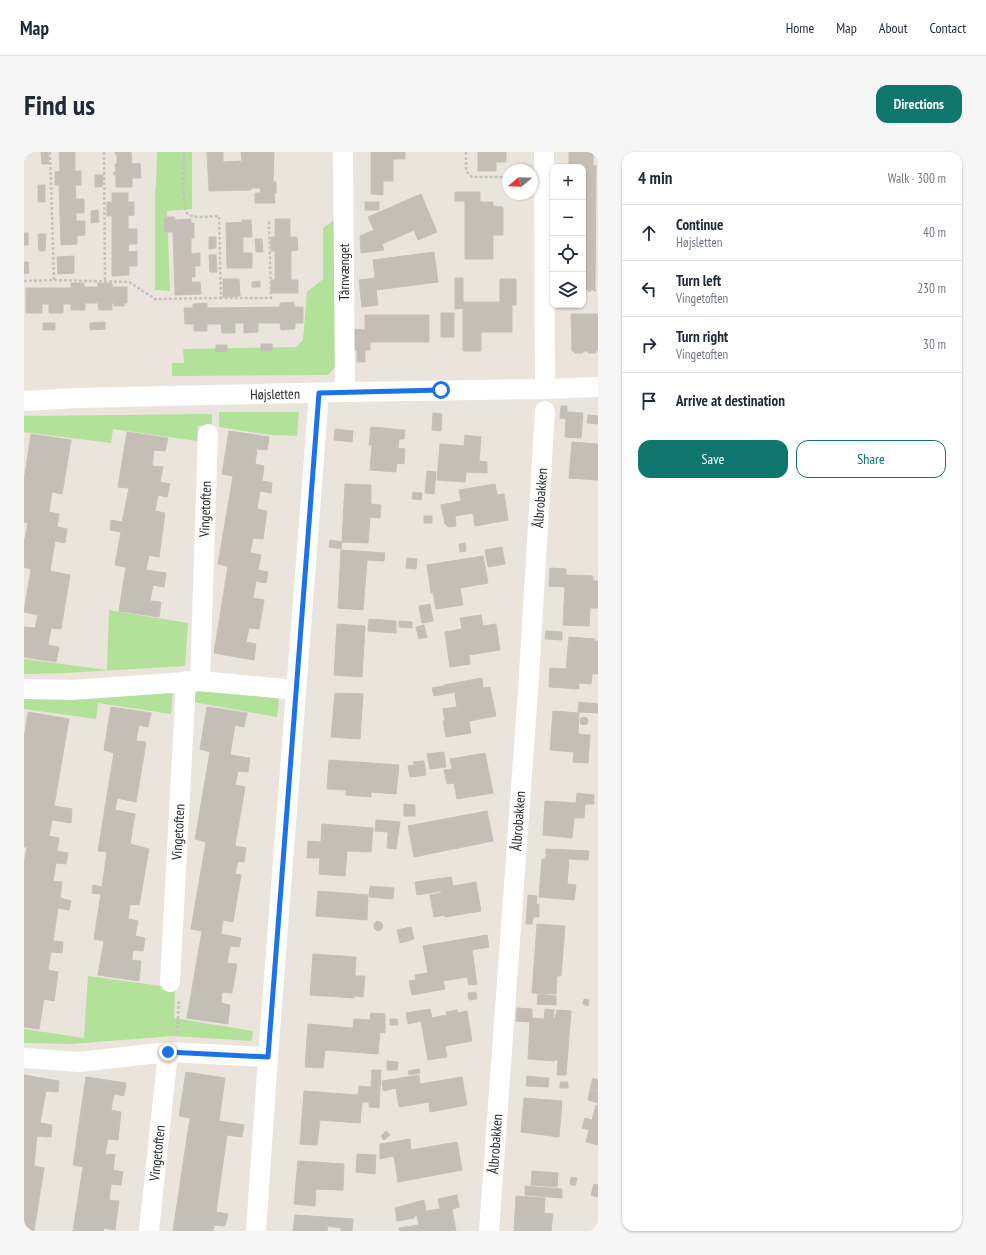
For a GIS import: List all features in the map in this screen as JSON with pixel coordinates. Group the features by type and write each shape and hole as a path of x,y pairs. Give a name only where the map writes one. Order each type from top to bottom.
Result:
{"street":[{"name":"Tårnvænget","path":"343,152 345,392"},
{"path":"544,152 544,389"},
{"name":"Højsletten","path":"24,401 78,398 598,387"},
{"path":"256,1231 319,393"},
{"name":"Ålbrobakken","path":"489,1231 528,691 545,411"},
{"name":"Vingetoften","path":"170,982 193,681 208,434"},
{"path":"24,689 72,690 193,681 296,690"},
{"path":"24,1058 79,1062 168,1052 268,1057"},
{"name":"Vingetoften","path":"149,1231 168,1052"}],"path":[{"path":"50,152 54,280"},
{"path":"104,152 105,281"},
{"path":"184,152 184,205 188,214 193,216 219,216 221,298"},
{"path":"466,152 466,171 472,177 502,177"},
{"path":"24,281 54,280 129,282 155,299 271,298 269,221"},
{"path":"586,291 598,290"},
{"path":"168,1052 176,1038 180,991 170,982"}],"green space":[{"path":"157,152 192,152 192,209 167,211 170,291 155,290 155,192"},
{"path":"338,217 337,365 328,375 172,376 172,363 184,363 183,349 296,347 303,340 307,292 323,279 323,228"},
{"path":"219,412 299,412 297,436 271,435 219,427"},
{"path":"212,414 212,427 198,426 197,441 113,429 111,443 24,432 24,416"},
{"path":"109,610 188,623 185,666 66,673 24,674 24,659 107,670"},
{"path":"173,690 171,714 98,703 96,719 24,709 24,697"},
{"path":"195,691 279,697 277,717 193,702"},
{"path":"88,976 161,986 175,990 174,1018 253,1031 252,1041 173,1036 71,1044 24,1043 24,1029 84,1038"}],"building":[{"path":"41,152 48,152 49,164 42,164"},
{"path":"59,152 75,152 75,171 81,171 81,185 75,185 76,199 84,199 84,213 76,213 76,221 85,221 85,235 77,236 77,244 61,245 59,185 55,185 55,172 60,171"},
{"path":"115,152 131,152 132,164 140,163 141,178 132,178 132,187 116,187 116,175 114,175 114,172 116,172 115,164 117,164 117,154 115,154"},
{"path":"207,152 223,152 223,162 242,161 241,152 274,152 273,182 276,182 276,193 274,193 275,203 255,203 255,193 261,193 260,188 251,188 251,190 209,191"},
{"path":"371,152 405,152 405,159 393,159 393,181 383,181 383,195 371,194"},
{"path":"478,152 506,152 506,162 496,162 496,171 478,171"},
{"path":"569,152 593,152 593,165 596,166 595,290 586,290 586,164 569,164"},
{"path":"95,175 103,175 102,187 95,187"},
{"path":"38,185 45,185 45,202 38,202"},
{"path":"455,192 480,192 480,202 493,202 493,206 503,207 503,235 493,235 493,259 465,259 465,201 455,201"},
{"path":"112,193 128,193 128,202 134,202 134,215 128,216 128,229 137,229 137,244 129,244 128,252 137,251 137,266 129,266 129,275 112,276 112,216 107,216 107,202 112,202"},
{"path":"421,194 437,232 418,240 414,230 382,244 384,250 361,253 360,236 374,230 368,217"},
{"path":"365,202 379,202 379,210 365,210"},
{"path":"98,210 99,222 91,223 91,211"},
{"path":"165,217 174,217 175,220 191,219 191,223 194,223 194,238 191,238 191,254 200,253 200,266 195,266 195,277 191,277 192,282 200,282 201,294 175,295 173,232 164,232"},
{"path":"275,219 290,219 290,237 297,237 298,250 291,251 291,280 298,280 298,293 271,293 271,280 275,280 275,251 271,251 271,237 275,237"},
{"path":"242,220 251,220 252,237 243,237 243,253 252,253 252,268 227,268 226,223 242,222"},
{"path":"24,233 28,233 28,245 24,245"},
{"path":"38,234 46,234 45,251 39,251"},
{"path":"209,237 216,237 216,248 209,249"},
{"path":"255,239 262,239 263,252 256,252"},
{"path":"434,252 438,282 376,290 378,305 362,307 359,280 375,278 373,260"},
{"path":"209,255 216,255 217,272 210,272"},
{"path":"74,256 74,273 58,274 57,257"},
{"path":"24,262 28,262 29,273 24,274"},
{"path":"455,278 463,278 463,302 500,302 500,279 516,279 516,305 512,305 512,332 481,332 481,351 463,351 463,308 455,309"},
{"path":"223,279 239,279 240,296 223,297"},
{"path":"260,281 260,287 252,287 252,282"},
{"path":"71,283 84,283 84,287 98,287 98,283 112,283 112,287 127,287 127,303 124,303 124,306 114,306 114,303 112,303 112,310 99,310 98,303 85,303 85,310 71,310 71,304 63,304 63,313 49,313 49,304 42,304 42,313 26,313 26,288 71,288"},
{"path":"294,302 294,307 303,307 303,323 295,323 295,329 281,330 280,323 258,323 258,332 244,333 244,323 235,323 235,333 222,333 221,324 207,324 207,331 194,331 194,324 185,324 184,308 193,308 193,304 207,303 207,308 280,307 280,303"},
{"path":"441,313 454,313 454,337 441,337"},
{"path":"571,314 598,314 598,351 596,350 596,353 588,353 588,351 583,351 583,353 575,353 572,351"},
{"path":"365,315 429,315 429,342 370,342 370,350 365,350 365,362 357,362 357,350 352,350 352,329 365,330"},
{"path":"105,322 105,329 90,330 90,323"},
{"path":"43,323 55,323 55,330 43,330"},
{"path":"261,344 272,344 272,351 261,351"},
{"path":"216,345 227,345 227,351 216,352"},
{"path":"561,406 567,406 567,412 583,413 581,438 565,437 566,419 560,418"},
{"path":"433,413 442,414 441,431 432,430"},
{"path":"588,415 598,416 598,424 587,423"},
{"path":"371,427 405,430 404,439 399,439 398,448 405,449 404,464 397,463 396,472 370,470 372,445 369,445"},
{"path":"335,429 353,431 352,442 334,440"},
{"path":"229,431 269,437 267,450 257,449 255,464 264,466 262,481 272,483 271,493 260,491 257,509 267,511 263,539 253,538 250,553 261,555 258,570 268,572 266,583 256,581 253,598 264,600 259,629 249,628 246,642 256,644 254,660 214,653 228,566 218,564 233,476 222,474"},
{"path":"127,432 168,438 165,451 154,450 152,466 163,467 160,482 170,484 167,497 158,495 155,511 165,513 159,557 149,555 146,570 166,573 164,587 153,585 150,601 161,602 159,617 119,611 126,567 115,565 121,532 110,530 111,520 122,522 129,488 118,487"},
{"path":"31,434 71,440 62,494 52,492 49,512 59,514 57,527 67,529 65,543 55,541 50,571 70,575 61,629 51,628 48,645 59,647 56,662 24,657 24,627 35,628 38,615 24,612 31,569 24,567 24,543 28,523 24,522 24,480"},
{"path":"465,435 481,437 479,461 487,462 487,473 466,472 465,482 437,480 440,444 464,446"},
{"path":"572,442 598,444 598,480 569,478"},
{"path":"427,471 436,472 434,494 425,493"},
{"path":"345,484 371,485 371,504 381,505 380,518 370,517 368,543 342,542"},
{"path":"495,484 497,495 504,494 508,520 475,526 473,513 455,516 456,526 449,527 445,524 441,505 461,501 459,490"},
{"path":"413,492 422,493 421,500 412,499"},
{"path":"424,516 432,516 432,523 424,523"},
{"path":"330,540 342,542 341,549 329,547"},
{"path":"465,543 466,551 460,552 459,544"},
{"path":"502,547 505,564 488,567 485,550"},
{"path":"341,550 385,553 384,561 367,560 363,610 338,608"},
{"path":"483,556 488,583 460,588 463,605 436,609 433,592 431,593 427,565"},
{"path":"407,558 417,559 416,569 406,568"},
{"path":"550,568 566,569 566,575 593,576 593,581 598,581 598,608 590,608 589,626 563,625 565,587 549,586"},
{"path":"430,604 433,621 422,623 419,606"},
{"path":"481,615 483,626 496,624 500,650 469,655 470,664 450,667 445,632 462,629 460,618"},
{"path":"369,619 396,621 396,633 368,631"},
{"path":"399,621 412,622 412,628 399,627"},
{"path":"337,624 365,626 362,677 334,675"},
{"path":"424,625 427,637 419,639 416,627"},
{"path":"546,631 562,632 562,640 545,639"},
{"path":"569,637 595,639 594,641 598,641 598,674 592,674 591,684 579,683 579,689 549,687 550,668 566,669"},
{"path":"482,678 483,688 490,687 496,716 469,721 471,733 446,737 443,721 445,721 443,709 457,707 456,692 434,696 432,688"},
{"path":"335,693 363,694 360,739 331,737"},
{"path":"579,702 598,704 598,713 578,712"},
{"path":"111,707 151,713 148,727 139,725 136,741 146,742 136,802 117,798 115,810 135,814 130,844 149,849 139,905 130,904 128,919 138,921 135,936 145,938 143,951 133,950 132,960 141,961 139,981 98,975 104,941 94,939 101,894 92,893 93,885 102,887 107,852 98,851 114,753 104,750"},
{"path":"207,707 247,713 244,727 235,725 230,755 250,758 248,772 238,771 235,785 245,787 235,846 246,848 244,862 238,861 235,874 241,875 233,922 223,920 221,934 241,938 239,947 230,946 227,963 237,964 232,993 222,992 221,1003 230,1005 228,1024 187,1018 202,931 191,929 206,842 195,839 210,752 200,749"},
{"path":"553,711 579,713 578,734 590,735 588,763 573,762 574,752 550,750"},
{"path":"28,712 69,719 54,806 72,809 71,823 52,820 49,836 59,838 57,851 68,853 66,864 56,863 53,881 62,882 60,898 71,901 69,910 58,908 53,941 63,942 62,953 51,952 48,970 58,972 54,1001 44,999 39,1029 24,1027 24,864 27,847 24,847 24,739"},
{"path":"582,717 586,717 588,721 586,725 582,725 580,723 580,719"},
{"path":"444,752 446,767 430,769 427,754"},
{"path":"485,753 493,793 457,799 454,783 447,784 444,770 452,769 450,759"},
{"path":"329,760 399,765 396,794 371,792 371,797 346,795 346,790 327,789"},
{"path":"424,761 426,775 410,777 408,766 414,765 413,762"},
{"path":"577,793 594,795 594,804 585,804 584,818 574,818 572,838 543,835 545,801 576,803"},
{"path":"404,804 415,805 415,816 404,816"},
{"path":"487,811 493,841 414,857 408,826"},
{"path":"376,820 400,822 396,849 387,848 388,832 375,831"},
{"path":"322,824 373,828 371,852 347,851 345,876 319,874 320,858 307,858 308,841 321,842"},
{"path":"546,849 589,851 588,860 567,859 569,861 567,884 576,885 574,900 539,897 542,859 546,859"},
{"path":"451,877 453,886 476,882 481,911 445,917 445,915 434,917 430,895 441,893 441,891 417,895 415,882"},
{"path":"370,886 394,888 393,899 369,897"},
{"path":"318,891 368,895 367,920 316,916"},
{"path":"528,895 537,896 536,904 539,904 539,917 533,917 532,924 526,924"},
{"path":"377,921 381,922 383,926 381,930 377,931 374,928 374,924"},
{"path":"537,924 565,926 561,976 557,976 556,994 532,993"},
{"path":"411,927 414,939 400,943 397,930"},
{"path":"487,935 489,947 472,950 477,984 469,985 467,977 443,981 445,989 412,995 409,981 416,980 415,975 428,973 423,946"},
{"path":"313,954 356,957 355,976 365,976 363,997 354,996 354,998 310,995"},
{"path":"476,992 477,999 469,1000 468,993"},
{"path":"538,994 556,996 556,1005 537,1004"},
{"path":"584,999 589,1000 588,1006 583,1004"},
{"path":"517,1008 532,1009 532,1018 544,1019 545,1009 554,1010 553,1018 555,1018 557,1010 571,1011 566,1075 557,1075 558,1060 528,1059 530,1022 516,1021"},
{"path":"430,1009 432,1018 447,1015 446,1012 457,1010 457,1013 467,1011 472,1041 445,1046 447,1057 428,1060 421,1021 408,1024 406,1013"},
{"path":"371,1013 385,1014 385,1033 380,1032 378,1054 325,1050 323,1068 305,1067 308,1024 353,1028 354,1019 370,1020"},
{"path":"390,1019 397,1019 398,1025 390,1025"},
{"path":"387,1061 398,1062 397,1070 387,1070"},
{"path":"419,1069 420,1073 409,1075 408,1071"},
{"path":"372,1070 381,1070 379,1108 369,1107 369,1102 362,1102 360,1123 320,1120 317,1145 300,1144 304,1091 358,1095 359,1086 371,1087"},
{"path":"186,1072 225,1078 219,1121 244,1125 242,1137 227,1135 216,1212 228,1214 225,1226 214,1225 213,1231 173,1231 190,1118 179,1116"},
{"path":"24,1075 59,1081 58,1092 46,1091 40,1123 52,1125 51,1137 37,1136 34,1166 44,1168 34,1231 24,1231"},
{"path":"419,1075 420,1084 462,1077 467,1105 430,1112 429,1102 399,1107 396,1088 383,1091 382,1081"},
{"path":"527,1076 549,1078 548,1087 526,1086"},
{"path":"86,1077 126,1083 124,1096 114,1094 111,1110 121,1112 118,1140 108,1139 105,1154 115,1155 113,1170 123,1172 121,1185 111,1184 109,1200 119,1201 115,1230 104,1228 103,1231 73,1231 83,1167 73,1165"},
{"path":"593,1078 598,1080 598,1091 590,1089"},
{"path":"560,1082 568,1082 568,1088 560,1088"},
{"path":"590,1090 598,1092 598,1103 588,1100"},
{"path":"524,1098 562,1101 559,1137 521,1132"},
{"path":"596,1105 598,1106 598,1145 586,1142 589,1130 582,1128 585,1118 592,1120"},
{"path":"386,1131 390,1135 384,1140 381,1136"},
{"path":"410,1139 411,1150 457,1142 462,1170 398,1182 394,1156 380,1159 380,1144"},
{"path":"357,1154 376,1155 375,1174 356,1172"},
{"path":"298,1161 344,1164 343,1190 316,1189 315,1206 294,1204"},
{"path":"532,1171 558,1173 557,1187 531,1185"},
{"path":"571,1177 577,1178 575,1186 570,1184"},
{"path":"594,1184 598,1185 598,1197 591,1195"},
{"path":"525,1186 562,1189 562,1198 525,1195"},
{"path":"457,1195 459,1207 452,1209 456,1231 400,1231 399,1228 419,1225 417,1216 414,1216 414,1218 397,1221 395,1208 424,1200 426,1211 440,1209 438,1199"},
{"path":"516,1196 545,1198 544,1213 553,1214 551,1231 514,1231"},
{"path":"295,1215 353,1219 352,1231 341,1231 341,1228 328,1226 327,1231 293,1231"}],"route":[{"path":"168,1052 268,1057 319,393 441,390"}]}
